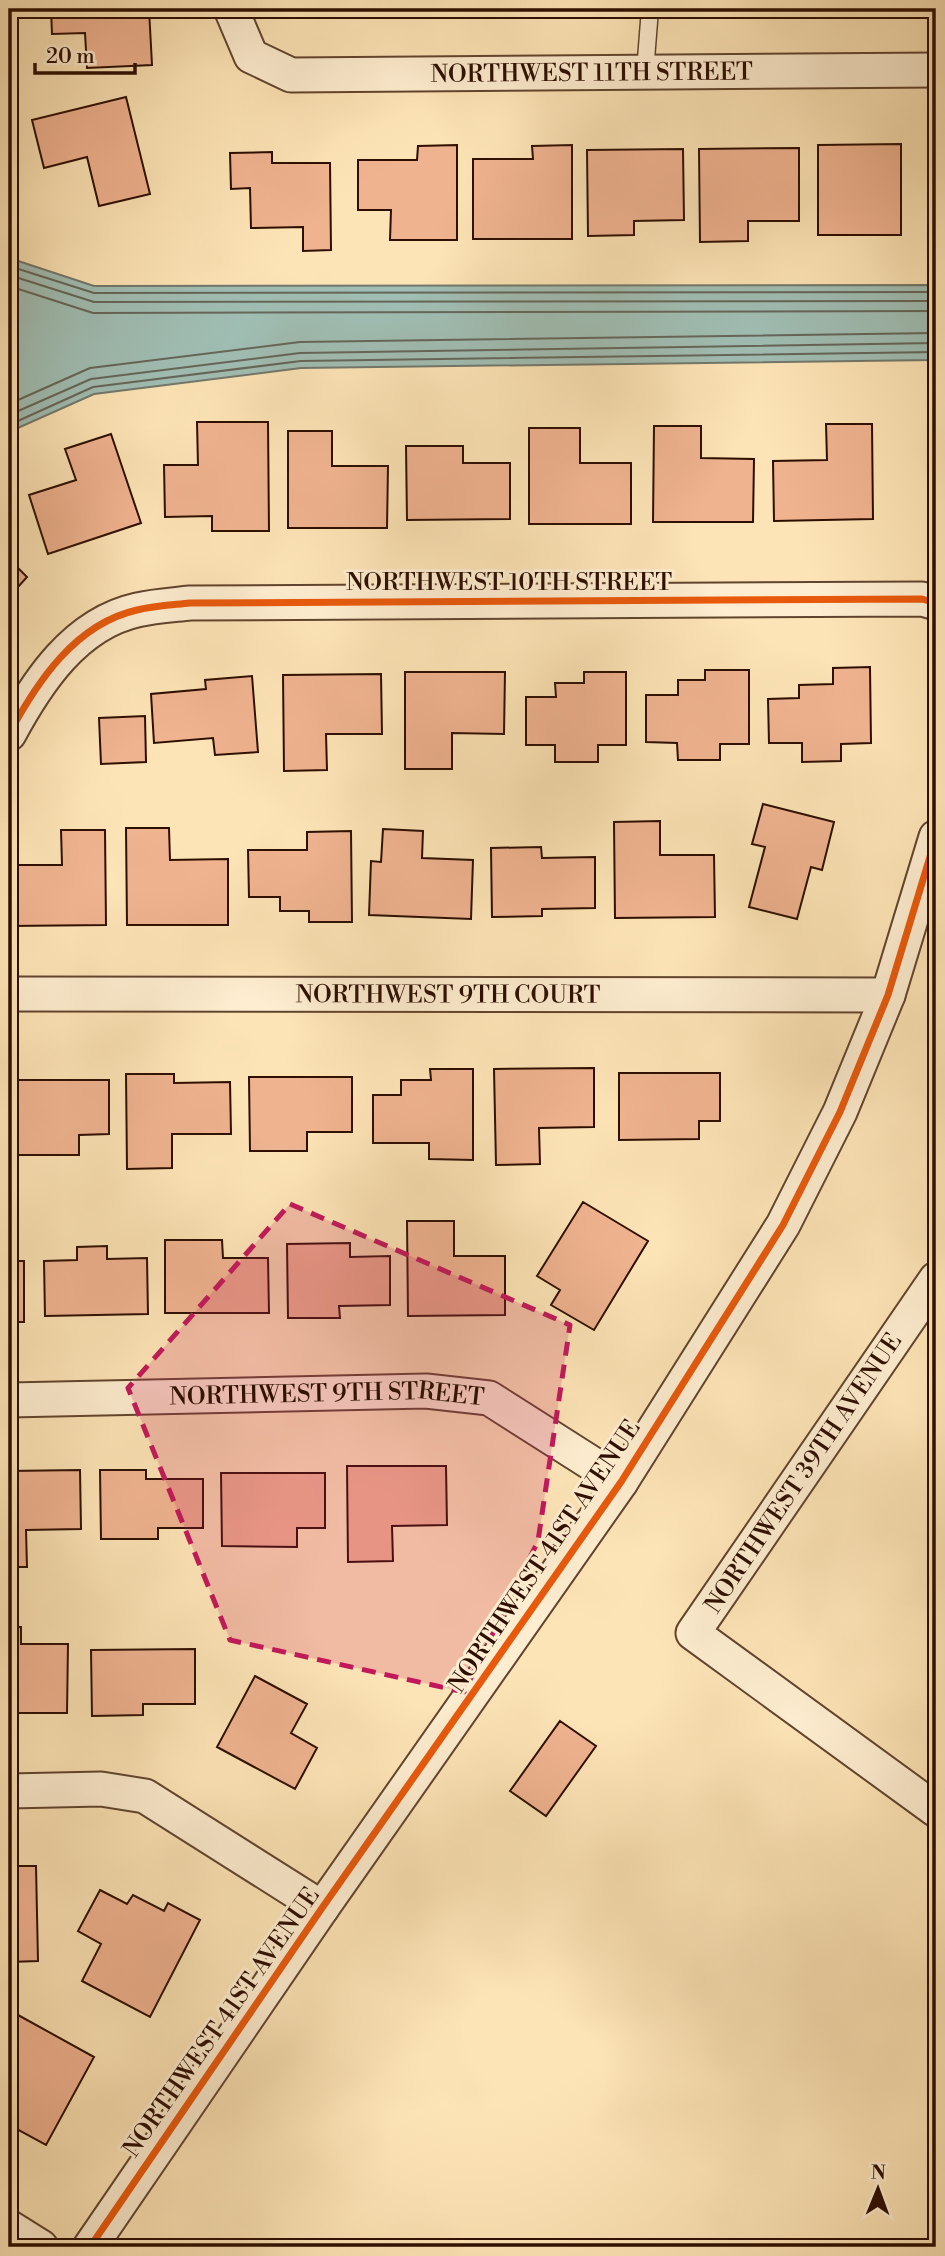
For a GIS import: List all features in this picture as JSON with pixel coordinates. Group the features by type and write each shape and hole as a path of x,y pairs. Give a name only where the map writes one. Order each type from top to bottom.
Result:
{"street":[{"name":"NORTHWEST 11TH STREET","path":"231,9 251,56 291,75 936,70"},
{"name":"NORTHWEST 10TH STREET","path":"9,734 27,701 51,668 86,632 134,611 190,603 922,599 936,603"},
{"name":"NORTHWEST 41ST AVENUE","path":"90,2247 621,1482 783,1225 840,1112 888,995 936,837"},
{"name":"NORTHWEST 9TH COURT","path":"9,994 888,995"},
{"name":"NORTHWEST 39TH AVENUE","path":"936,1279 693,1633 936,1810"},
{"name":"NORTHWEST 9TH STREET","path":"9,1400 426,1391 489,1398 621,1482"},
{"path":"9,1791 101,1789 145,1796 323,1908"},
{"path":"9,2227 41,2247"}],"lane":[{"path":"645,72 649,9"}],"highlighted area":[{"path":"290,1204 570,1325 538,1541 464,1692 230,1640 128,1388"}],"water":[{"path":"9,258 94,286 936,285 933,360 301,368 94,394 9,432"}],"building":[{"path":"51,9 149,9 152,65 87,68 85,33 52,34"},
{"path":"126,97 150,194 99,206 87,157 44,168 32,120"},
{"path":"901,144 901,235 818,235 818,145"},
{"path":"457,145 457,240 390,240 391,210 358,210 358,160 417,160 418,146"},
{"path":"572,145 572,239 473,239 473,159 533,159 532,146"},
{"path":"799,148 799,221 748,221 748,241 700,242 699,149"},
{"path":"683,149 684,220 634,221 634,235 588,236 587,150"},
{"path":"272,152 272,163 330,163 331,250 303,251 303,227 251,228 250,188 231,189 230,153"},
{"path":"197,422 268,422 269,531 212,531 212,516 165,517 164,465 198,465"},
{"path":"826,424 872,424 873,519 774,521 773,461 827,460"},
{"path":"654,426 701,426 701,458 754,459 753,522 653,522"},
{"path":"529,428 580,428 580,463 631,463 631,524 529,524"},
{"path":"288,431 332,431 332,466 388,466 387,528 288,528"},
{"path":"111,434 141,523 48,554 29,495 76,480 65,449"},
{"path":"406,446 463,446 463,463 510,463 510,519 407,520"},
{"path":"9,559 27,577 9,597"},
{"path":"870,667 871,743 841,744 841,761 802,762 802,743 769,743 768,699 799,698 799,685 833,684 833,668"},
{"path":"705,670 749,670 749,744 720,744 720,760 678,760 677,743 646,742 646,695 678,695 678,680 705,680"},
{"path":"405,672 505,672 504,734 452,733 452,769 405,769"},
{"path":"584,672 626,672 626,745 598,745 598,762 555,762 555,745 526,745 526,697 556,697 555,683 584,683"},
{"path":"381,674 382,734 326,734 327,770 284,771 283,675"},
{"path":"252,676 258,752 215,755 213,738 154,743 151,694 206,689 205,680"},
{"path":"145,716 146,762 101,764 99,718"},
{"path":"763,804 834,822 822,870 811,867 797,919 749,907 765,847 752,844"},
{"path":"660,821 660,855 714,855 715,917 615,918 614,822"},
{"path":"126,828 169,828 170,860 228,859 228,925 127,925"},
{"path":"383,829 423,831 422,858 473,860 471,919 369,915 371,861 381,862"},
{"path":"61,830 105,830 106,925 9,926 9,865 62,865"},
{"path":"351,831 352,922 309,922 309,911 280,911 280,897 249,897 248,850 307,850 307,832"},
{"path":"541,847 542,858 595,857 595,908 542,909 542,916 492,917 491,848"},
{"path":"594,1068 594,1127 539,1128 540,1164 496,1165 494,1069"},
{"path":"430,1069 473,1069 473,1160 429,1159 429,1143 373,1143 373,1095 401,1095 401,1080 431,1080"},
{"path":"619,1073 720,1073 720,1121 699,1121 699,1139 619,1140"},
{"path":"126,1074 174,1074 174,1083 230,1082 231,1134 172,1134 172,1168 127,1169"},
{"path":"249,1077 352,1077 352,1132 307,1132 307,1151 250,1151"},
{"path":"9,1080 109,1080 109,1134 79,1135 79,1155 9,1155"},
{"path":"583,1202 648,1241 594,1330 551,1305 560,1290 537,1276"},
{"path":"407,1221 454,1221 454,1256 505,1256 505,1315 408,1316"},
{"path":"165,1240 222,1240 223,1258 268,1258 269,1313 165,1313"},
{"path":"350,1243 350,1257 390,1256 390,1305 339,1306 340,1318 288,1318 287,1244"},
{"path":"107,1246 107,1259 147,1258 148,1314 45,1316 44,1261 77,1260 77,1247"},
{"path":"9,1261 24,1261 24,1322 9,1322"},
{"path":"347,1466 446,1466 447,1525 392,1526 393,1561 348,1562"},
{"path":"80,1470 81,1529 26,1530 27,1567 9,1567 9,1471"},
{"path":"100,1470 146,1470 146,1479 203,1479 203,1528 158,1528 158,1539 101,1539"},
{"path":"221,1473 325,1473 325,1528 297,1528 297,1547 222,1546"},
{"path":"9,1627 21,1627 21,1644 68,1644 67,1713 9,1713"},
{"path":"195,1649 195,1704 143,1704 143,1715 92,1716 91,1650"},
{"path":"255,1676 307,1704 291,1733 317,1748 295,1789 217,1747"},
{"path":"560,1721 596,1746 546,1816 510,1791"},
{"path":"9,1866 36,1866 38,1961 9,1962"},
{"path":"100,1890 127,1904 133,1895 164,1911 168,1903 200,1920 150,2017 82,1981 101,1944 78,1931"},
{"path":"18,2015 94,2057 46,2145 11,2126 15,2120 9,2116 9,2081 16,2068 9,2064 9,2032"}],"cycle path":[{"path":"9,734 45,676 77,642 115,617 156,607 190,603 922,599 936,603"},
{"path":"90,2247 322,1908 621,1482 783,1225 840,1112 888,995 936,837"}]}
